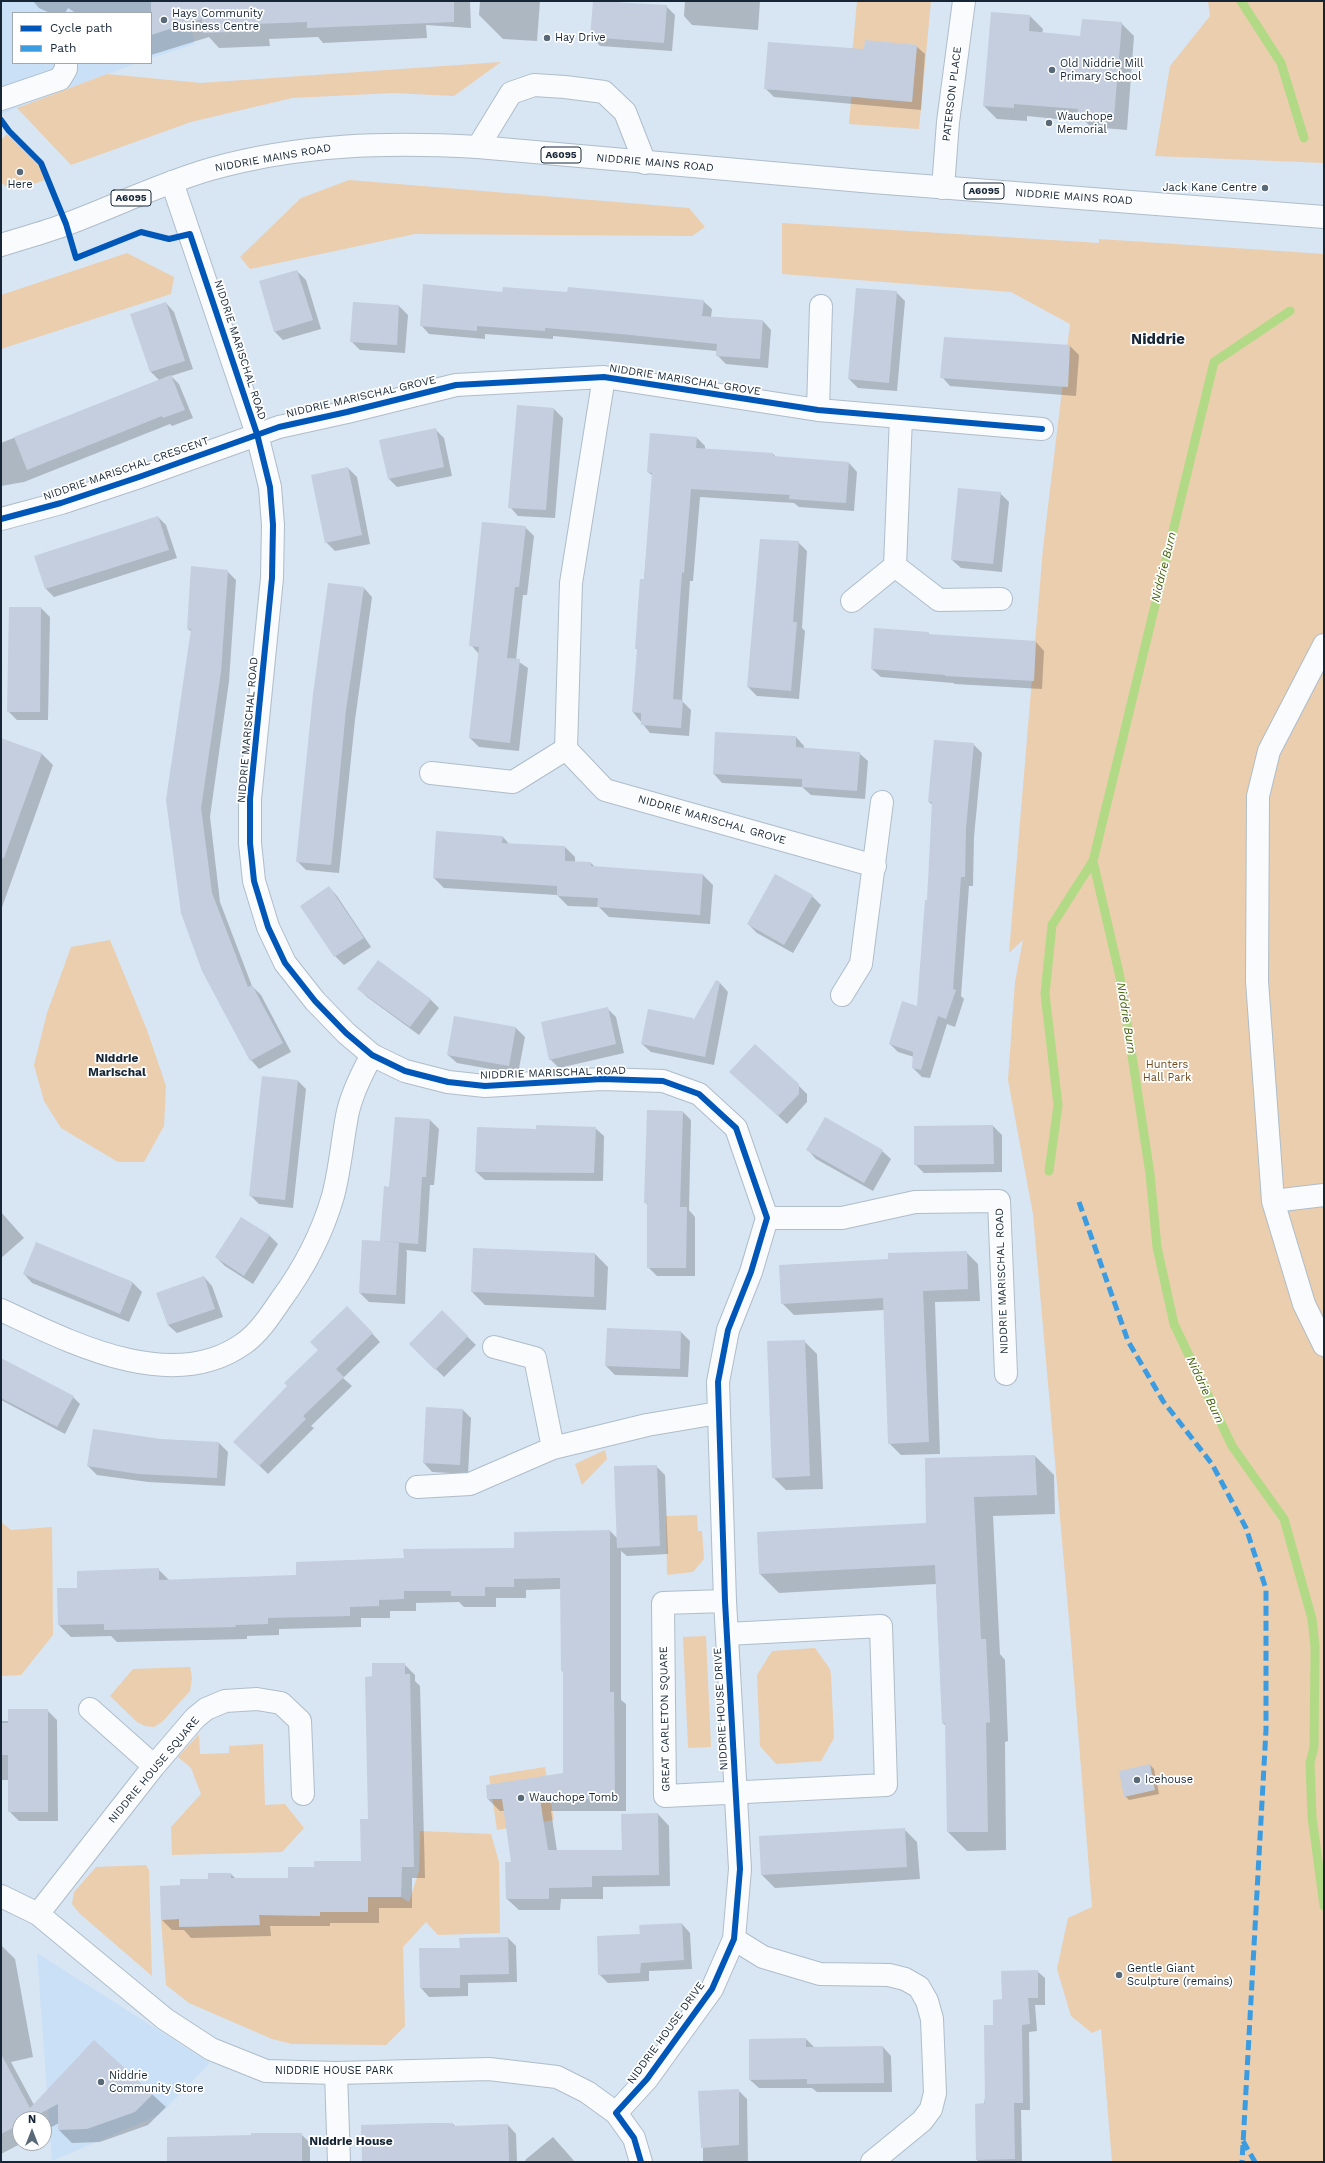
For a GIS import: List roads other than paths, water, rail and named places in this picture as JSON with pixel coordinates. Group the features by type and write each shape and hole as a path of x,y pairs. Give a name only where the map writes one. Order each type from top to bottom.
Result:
{"street":[{"name":"PATERSON PLACE","path":"943,188 948,122 964,1"},
{"path":"1,100 60,79 66,69 66,64"},
{"path":"478,146 511,93 534,85 565,87 604,92 625,112 645,163"},
{"name":"NIDDRIE MAINS ROAD","path":"1,245 66,224 172,182 238,162 326,147 386,144 478,146 645,163 943,188 1324,217"},
{"name":"NIDDRIE MARISCHAL ROAD","path":"172,182 257,434 270,487 273,525 272,578 250,799 250,844 254,881 268,927 285,963 315,1001 346,1033 372,1054 405,1071 448,1082 485,1086 602,1079 662,1081 699,1094 736,1128 767,1218 842,1218 915,1202 999,1201 1006,1374"},
{"path":"818,410 821,306"},
{"name":"NIDDRIE MARISCHAL GROVE","path":"257,434 279,426 347,412 456,385 604,377 818,410 1042,429"},
{"name":"NIDDRIE MARISCHAL GROVE","path":"604,377 571,583 566,749 605,790 875,866"},
{"path":"852,601 895,566 901,417"},
{"name":"NIDDRIE MARISCHAL CRESCENT","path":"1,519 61,503 139,477 257,434"},
{"path":"895,566 939,600 1001,600"},
{"path":"1324,646 1269,751 1258,796 1257,982 1273,1201 1304,1304 1324,1345"},
{"path":"431,773 513,782 566,749"},
{"path":"842,995 861,964 875,866 882,802"},
{"path":"1,1310 48,1332 109,1354 157,1366 189,1366 218,1358 244,1344 270,1316 292,1285 316,1241 332,1196 341,1160 347,1114 363,1071 372,1054"},
{"path":"1273,1201 1324,1195"},
{"name":"NIDDRIE HOUSE DRIVE","path":"616,2113 647,2079 712,1989 734,1939 740,1869 725,1601 718,1382 728,1330 751,1272 767,1218"},
{"path":"494,1347 535,1358 553,1448"},
{"path":"417,1487 470,1484 553,1448 647,1425 718,1413"},
{"name":"GREAT CARLETON SQUARE","path":"725,1601 662,1603 665,1796 735,1794 886,1785 881,1626 727,1634"},
{"name":"NIDDRIE HOUSE SQUARE","path":"38,1914 154,1766 195,1718 206,1709 225,1701 257,1699 281,1703 300,1721 303,1794"},
{"path":"90,1709 154,1766"},
{"name":"NIDDRIE HOUSE PARK","path":"1,1896 38,1914 165,2019 212,2049 266,2071 336,2073 489,2069 557,2077 587,2092 616,2113"},
{"path":"734,1939 763,1957 820,1974 889,1975 905,1979 918,1987 927,2001 932,2019 935,2093 931,2109 922,2121 872,2162"},
{"path":"336,2073 339,2162"},
{"path":"616,2113 634,2138 642,2162"}],"waterway":[{"name":"Niddrie Burn","path":"1241,1 1281,63 1304,138"},
{"name":"Niddrie Burn","path":"1049,1171 1058,1105 1045,994 1052,925 1093,861 1214,362 1290,311"},
{"name":"Niddrie Burn","path":"1093,861 1120,977 1150,1174 1157,1247 1174,1324 1232,1446 1284,1519 1312,1619 1315,1647 1314,1747 1310,1763 1312,1817 1324,1906"}],"place":[{"name":"Hays Community Business Centre","path":"164,20"},
{"name":"Hay Drive","path":"547,38"},
{"name":"Old Niddrie Mill Primary School","path":"1052,70"},
{"name":"Wauchope Memorial","path":"1049,123"},
{"name":"Here","path":"20,172"},
{"name":"Jack Kane Centre","path":"1265,188"},
{"name":"Icehouse","path":"1137,1780"},
{"name":"Wauchope Tomb","path":"521,1798"},
{"name":"Gentle Giant Sculpture (remains)","path":"1119,1975"},
{"name":"Niddrie Community Store","path":"101,2082"}],"district":[{"name":"Niddrie","path":"1158,340"},
{"name":"Niddrie Marischal","path":"117,1065"},
{"name":"Niddrie House","path":"351,2141"}],"park label":[{"name":"Hunters Hall Park","path":"1167,1071"}]}
